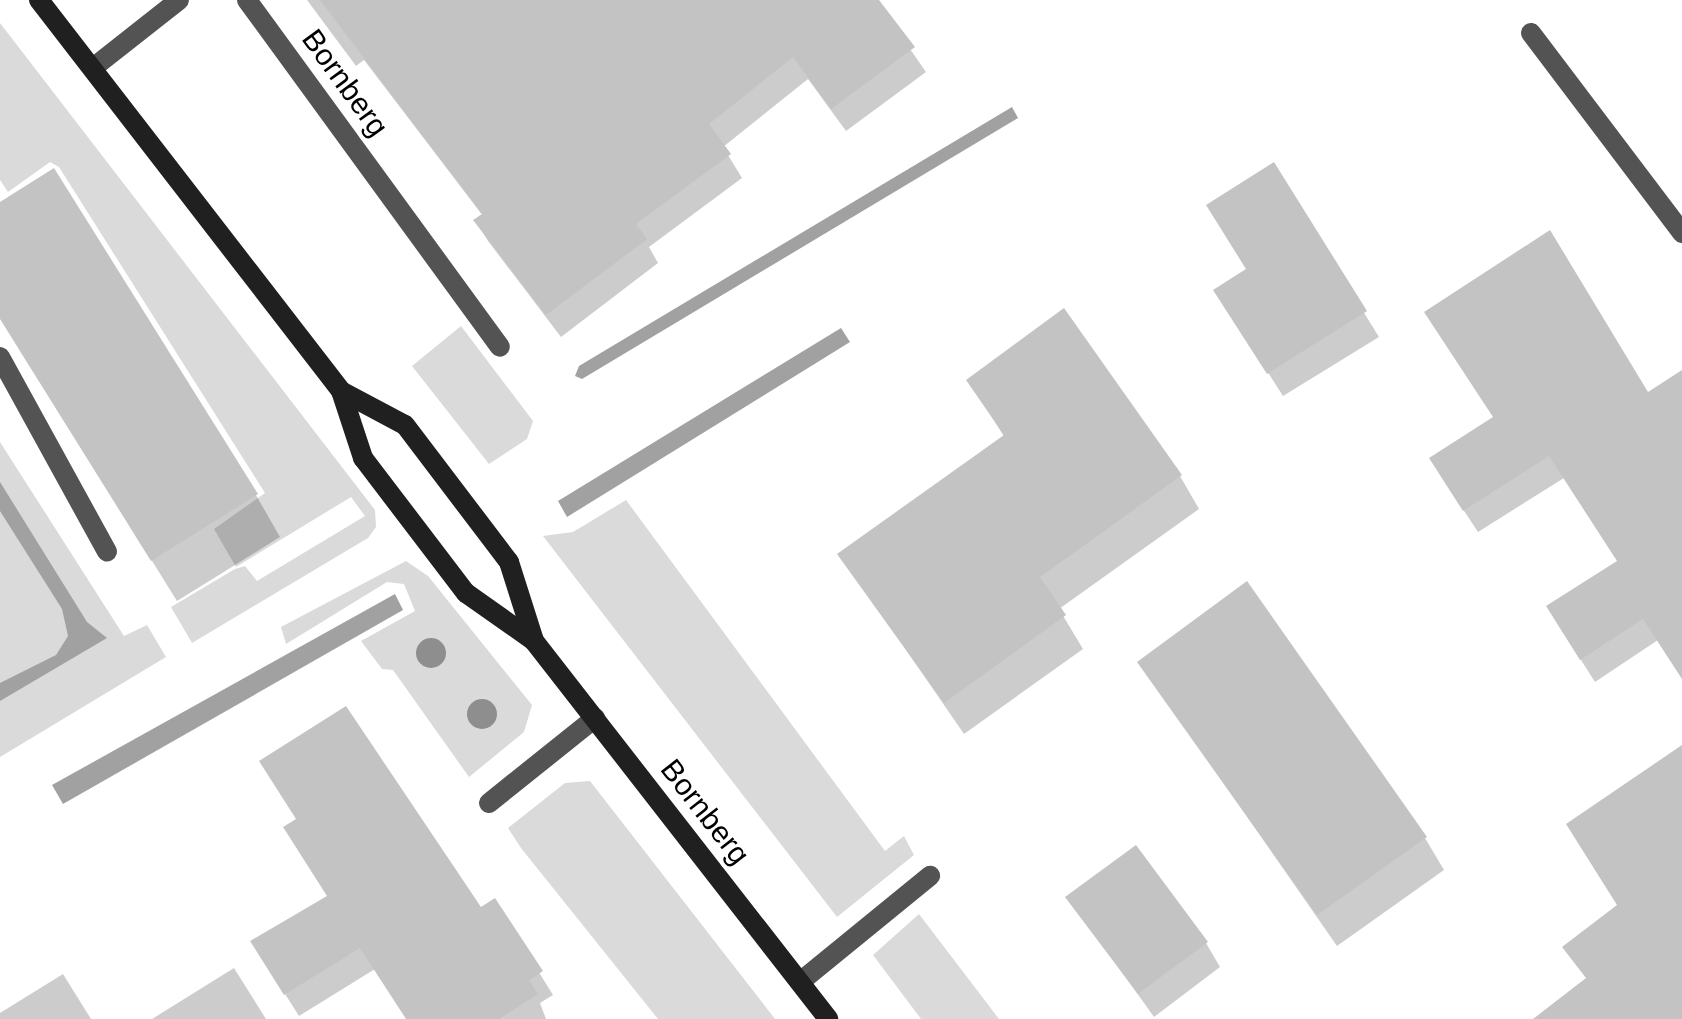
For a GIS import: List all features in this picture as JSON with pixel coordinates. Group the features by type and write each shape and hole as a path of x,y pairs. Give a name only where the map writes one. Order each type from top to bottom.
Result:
{"street":[{"name":"Bornberg","path":"39,0 340,391 363,458 457,582 534,642 828,1019"},
{"path":"94,67 179,0"},
{"name":"Bornberg","path":"247,0 500,347"},
{"path":"1531,33 1682,233"},
{"path":"0,358 107,552"},
{"name":"Bornberg","path":"340,391 405,425 509,562 534,642"},
{"path":"488,804 595,718"},
{"path":"800,982 930,876"}],"shaded area":[{"path":"0,23 375,510 376,527 368,538 192,643 171,607 235,569 245,566 257,581 365,516 351,497 236,567 214,529 265,493 59,167 50,162 8,192 0,180"},
{"path":"1012,107 1018,118 582,379 575,376 579,366"},
{"path":"461,326 533,421 527,439 489,464 412,366"},
{"path":"841,328 850,342 567,517 558,501"},
{"path":"0,442 124,636 147,625 166,657 0,757"},
{"path":"0,482 87,622 107,638 0,701 0,683 56,655 68,636 62,609 0,511"},
{"path":"626,500 885,851 904,836 914,855 837,917 543,536 573,532"},
{"path":"406,561 428,576 532,705 524,732 469,777 393,670 382,669 361,641 415,611 404,584 387,582 286,644 281,627"},
{"path":"395,594 403,610 63,804 52,785"},
{"path":"590,781 775,1019 658,1019 521,848 508,828 565,783"},
{"path":"919,914 999,1019 921,1019 873,955"}],"building":[{"path":"320,0 879,0 915,47 831,109 793,57 709,124 731,154 636,224 647,239 546,315 473,220 482,214"},
{"path":"1274,162 1367,311 1267,374 1213,290 1246,269 1206,205"},
{"path":"54,168 258,494 151,561 0,319 0,202"},
{"path":"1550,230 1648,392 1682,370 1682,679 1643,619 1580,660 1546,606 1617,561 1549,456 1463,511 1429,458 1493,417 1424,312"},
{"path":"1064,308 1182,475 1040,577 1066,615 944,703 837,554 1004,435 966,380"},
{"path":"1247,581 1427,837 1317,915 1137,662"},
{"path":"346,706 481,907 495,898 543,971 529,980 538,994 499,1019 406,1019 360,948 284,995 250,941 327,896 283,827 296,819 259,761"},
{"path":"1682,745 1682,1019 1533,1019 1586,978 1562,947 1617,905 1566,824"},
{"path":"1136,845 1208,942 1138,994 1065,897"}]}
